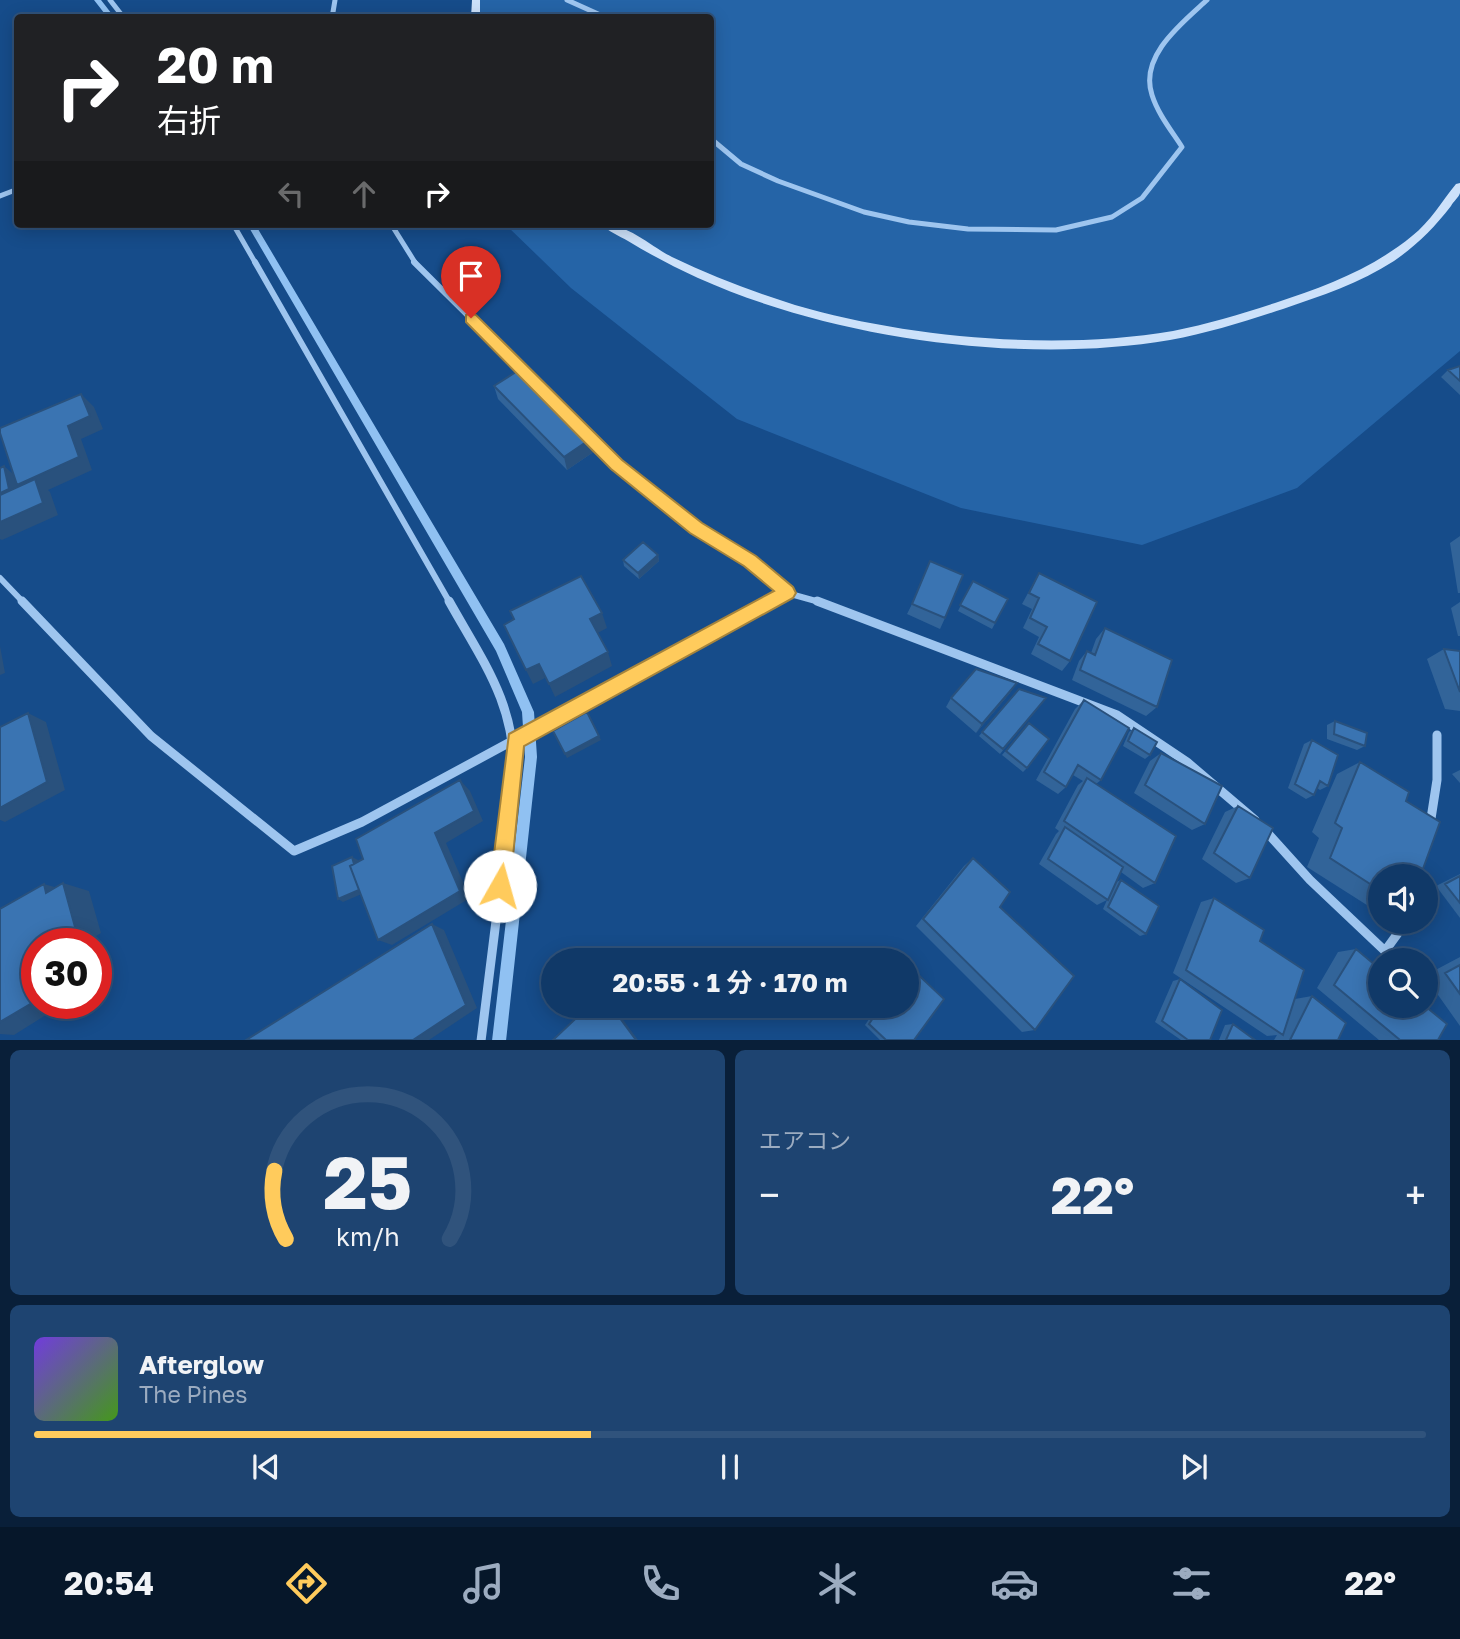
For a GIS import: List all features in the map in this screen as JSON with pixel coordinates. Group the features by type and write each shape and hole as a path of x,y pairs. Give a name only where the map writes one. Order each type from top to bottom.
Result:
{"street":[{"path":"110,0 121,14"},
{"path":"567,0 598,14"},
{"path":"714,141 741,164 778,181 864,212 909,222 968,229 1056,230 1112,217 1143,198 1182,147 1150,90 1151,67 1173,33 1207,0"},
{"path":"613,228 634,242 745,292 802,311 878,329 1049,344 1137,340 1232,322 1302,299 1371,271 1418,238 1460,186"},
{"path":"235,228 484,663 511,716 518,739 481,1040"},
{"path":"393,228 414,262 534,382"},
{"path":"579,427 617,464 696,528 750,561 787,593 827,604 1117,715 1187,762 1246,809 1310,880 1382,948"},
{"path":"0,578 151,736 294,851 362,822 787,593"},
{"path":"1429,830 1434,806 1437,735"}],"shaded area":[{"path":"478,0 1460,0 1460,351 1297,488 1142,545 961,508 737,419 571,288 509,228 714,228 714,14 469,14"}],"building":[{"path":"1460,366 1460,381 1448,370"},
{"path":"522,368 592,438 564,457 494,386"},
{"path":"81,394 90,416 68,426 79,457 17,485 0,428"},
{"path":"4,466 9,489 0,493 0,468"},
{"path":"35,479 43,503 0,522 0,495"},
{"path":"643,542 658,555 638,573 623,560"},
{"path":"930,561 963,575 945,618 912,604"},
{"path":"1039,573 1097,602 1070,661 1038,644 1047,627 1030,618 1039,598 1029,593"},
{"path":"581,576 602,613 590,619 608,652 549,684 539,664 526,670 504,625 514,619 510,611"},
{"path":"973,581 1008,599 995,623 960,605"},
{"path":"1105,628 1172,660 1157,707 1080,670 1087,651 1095,655"},
{"path":"1444,649 1460,651 1460,692"},
{"path":"976,669 1017,683 982,724 951,698"},
{"path":"1019,689 1046,698 1003,749 982,732"},
{"path":"1084,700 1129,728 1101,780 1078,765 1066,787 1044,772"},
{"path":"587,712 599,736 565,754 553,731"},
{"path":"28,713 47,782 0,808 0,727"},
{"path":"1335,721 1367,733 1365,746 1334,734"},
{"path":"1029,723 1049,739 1027,768 1006,751"},
{"path":"1134,728 1157,742 1150,755 1128,741"},
{"path":"1312,740 1338,755 1328,786 1320,781 1314,795 1295,784"},
{"path":"1161,753 1222,786 1205,824 1145,785"},
{"path":"1360,762 1409,792 1406,801 1440,822 1425,864 1368,864 1368,883 1330,858 1342,828 1335,823"},
{"path":"1087,778 1176,836 1155,883 1064,821"},
{"path":"460,780 474,811 435,833 460,891 378,940 350,866 363,859 356,839"},
{"path":"1238,806 1273,828 1250,878 1214,853"},
{"path":"1065,827 1123,867 1108,900 1048,859"},
{"path":"352,857 354,864 350,866 359,890 338,899 332,866"},
{"path":"973,858 1010,892 1000,907 1074,976 1035,1030 923,919"},
{"path":"1460,876 1460,903 1445,884"},
{"path":"1121,880 1159,906 1146,934 1108,907"},
{"path":"63,883 75,927 21,928 21,1010 0,1022 0,909 44,884 46,893"},
{"path":"1214,898 1264,930 1260,941 1304,970 1283,1035 1186,970"},
{"path":"432,924 466,1005 413,1040 246,1040"},
{"path":"1356,949 1368,959 1368,1013 1334,985"},
{"path":"1460,965 1460,994 1445,973"},
{"path":"919,975 944,999 914,1040 886,1040 869,1024 873,1018 919,1018"},
{"path":"1180,979 1222,1010 1210,1040 1188,1040 1162,1021"},
{"path":"1312,996 1346,1023 1338,1040 1290,1040"},
{"path":"1438,1017 1447,1024 1438,1040 1400,1040 1374,1018"},
{"path":"576,1018 620,1018 636,1040 553,1040"},
{"path":"1233,1024 1255,1040 1226,1040"}],"waterway":[{"path":"97,0 109,14"},
{"path":"253,228 500,648 528,712 531,757 499,1040"}],"route":[{"path":"471,318 617,464 696,528 750,561 787,593 516,741 500,886"}]}
